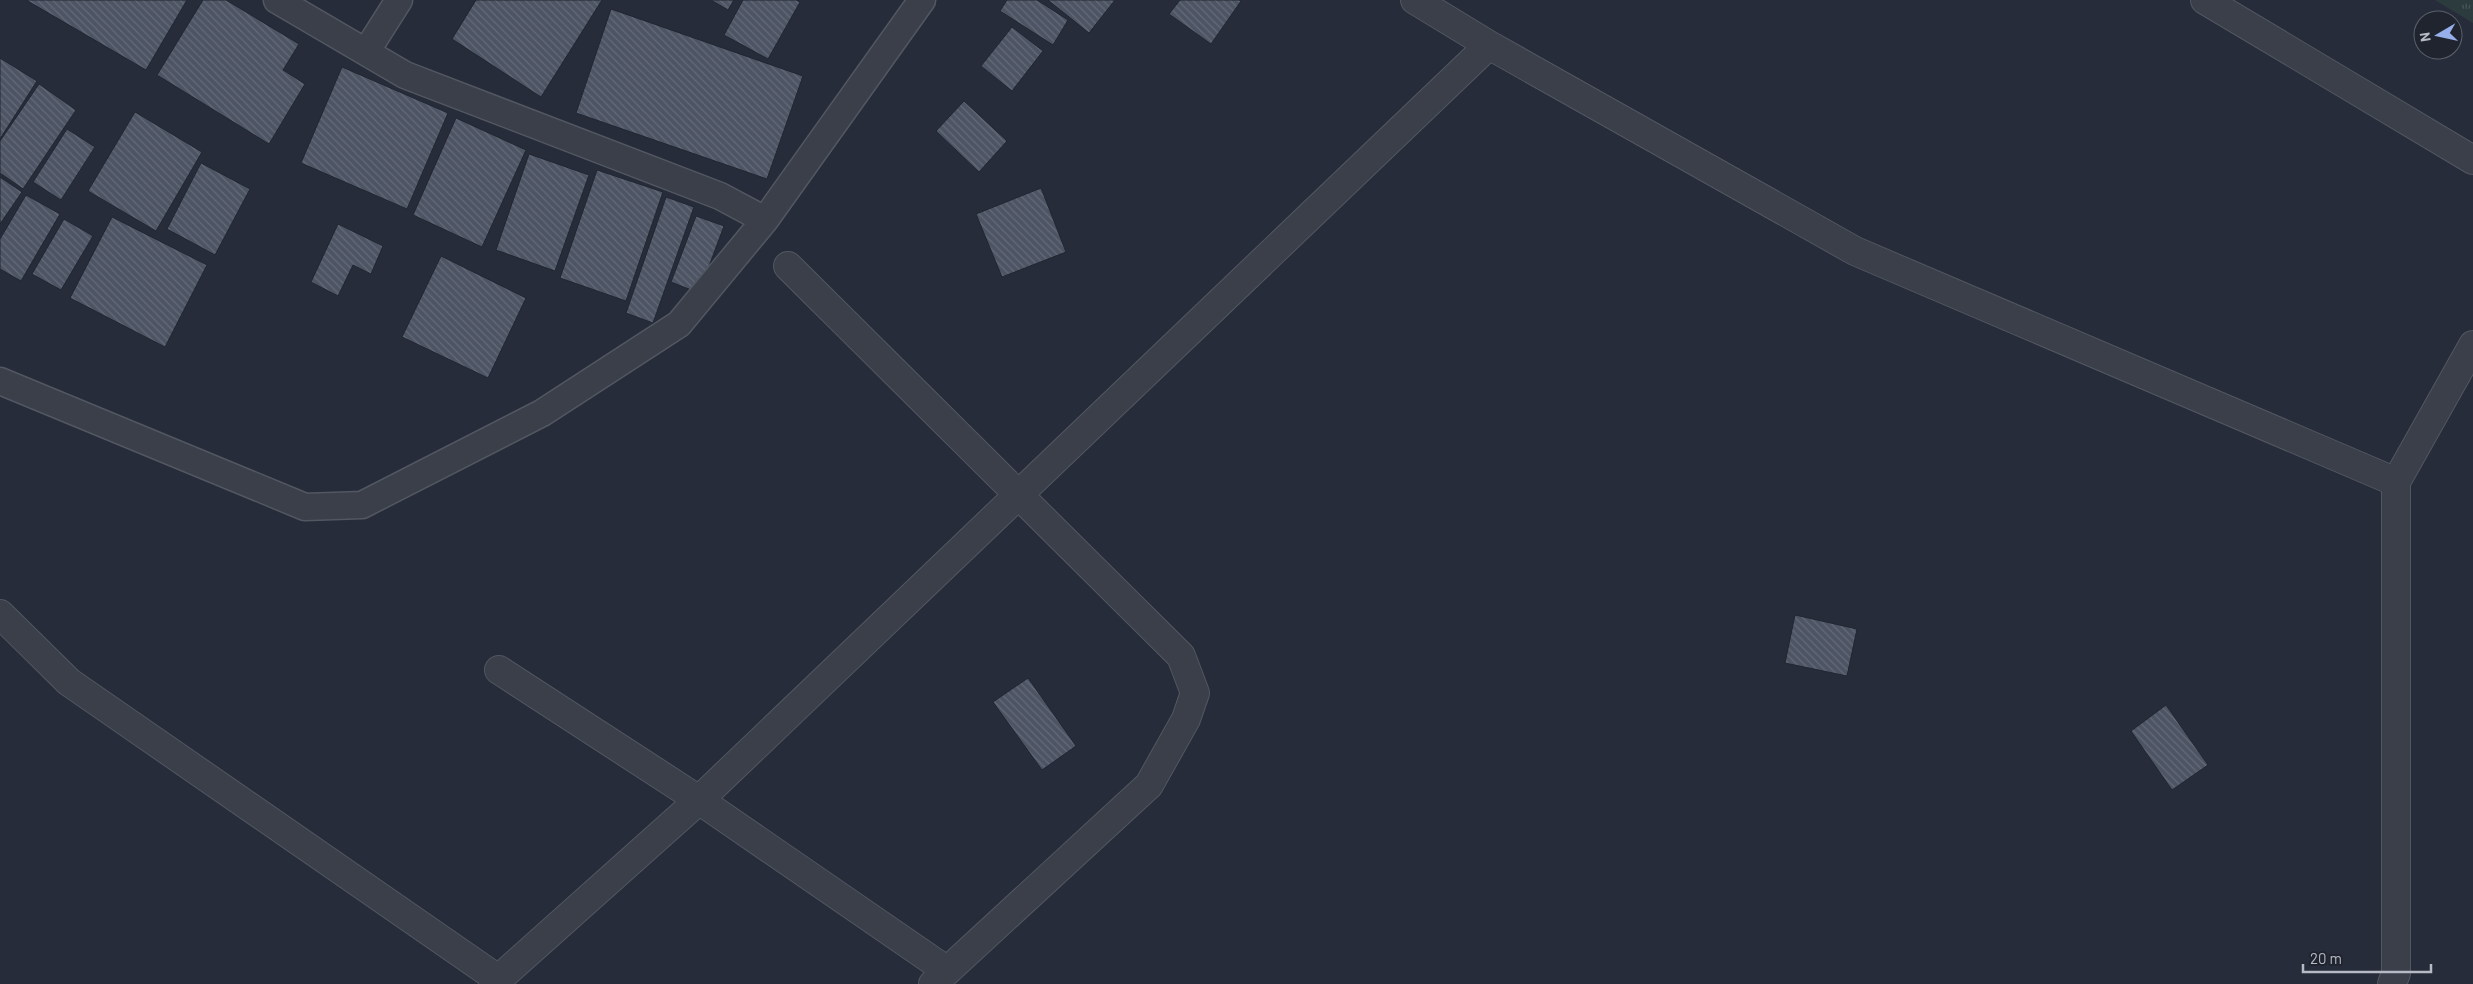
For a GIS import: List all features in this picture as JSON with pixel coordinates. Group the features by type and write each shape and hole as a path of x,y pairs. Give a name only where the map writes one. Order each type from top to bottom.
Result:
{"street":[{"path":"1415,0 1489,45 1855,251 2396,482"},
{"path":"2205,0 2473,160"},
{"path":"0,614 69,682 496,981 699,800 1489,45"},
{"path":"499,670 699,800 939,977 1149,785 1186,719 1195,693 1181,656 788,266"},
{"path":"2392,984 2396,973 2396,482 2473,345"}],"lane":[{"path":"277,0 405,75 720,196 765,220"},
{"path":"366,52 399,0"},
{"path":"0,381 305,507 362,505 542,413 679,324 765,220 922,0"}],"green space":[{"path":"2435,0 2473,0 2473,23 2463,17 2463,10 2452,10"}],"building":[{"path":"26,0 187,0 146,70"},
{"path":"203,0 226,0 299,44 283,70 305,84 269,144 157,75"},
{"path":"476,0 602,0 541,97 452,39"},
{"path":"711,0 734,0 728,10"},
{"path":"743,0 796,0 800,2 768,59 724,35"},
{"path":"1007,0 1037,0 1068,20 1053,45 1000,11"},
{"path":"1048,0 1115,0 1089,33"},
{"path":"1180,0 1241,1 1211,44 1169,14"},
{"path":"611,9 803,76 767,179 576,113"},
{"path":"1012,27 1043,51 1012,91 981,66"},
{"path":"0,58 37,81 0,139"},
{"path":"342,67 448,113 407,209 301,163"},
{"path":"39,84 76,110 23,189 0,173 0,141"},
{"path":"964,101 1007,141 979,172 936,131"},
{"path":"135,112 202,152 156,231 88,191"},
{"path":"456,118 526,150 482,247 413,215"},
{"path":"67,129 95,147 61,200 33,182"},
{"path":"529,154 589,175 555,271 496,250"},
{"path":"201,163 250,189 215,255 167,229"},
{"path":"597,170 663,192 626,301 560,278"},
{"path":"0,177 22,192 0,224"},
{"path":"1041,188 1066,252 1002,277 976,214"},
{"path":"26,195 60,214 21,281 0,269 0,239"},
{"path":"666,197 694,207 653,323 626,313"},
{"path":"696,216 724,226 699,293 671,282"},
{"path":"112,217 207,265 165,347 70,298"},
{"path":"64,219 93,236 61,290 32,274"},
{"path":"338,224 383,246 371,274 353,265 338,296 311,282"},
{"path":"441,256 526,298 488,378 402,337"},
{"path":"1795,615 1857,629 1847,676 1785,663"},
{"path":"1028,678 1076,746 1042,770 993,702"},
{"path":"2166,705 2208,765 2172,790 2131,731"}]}
